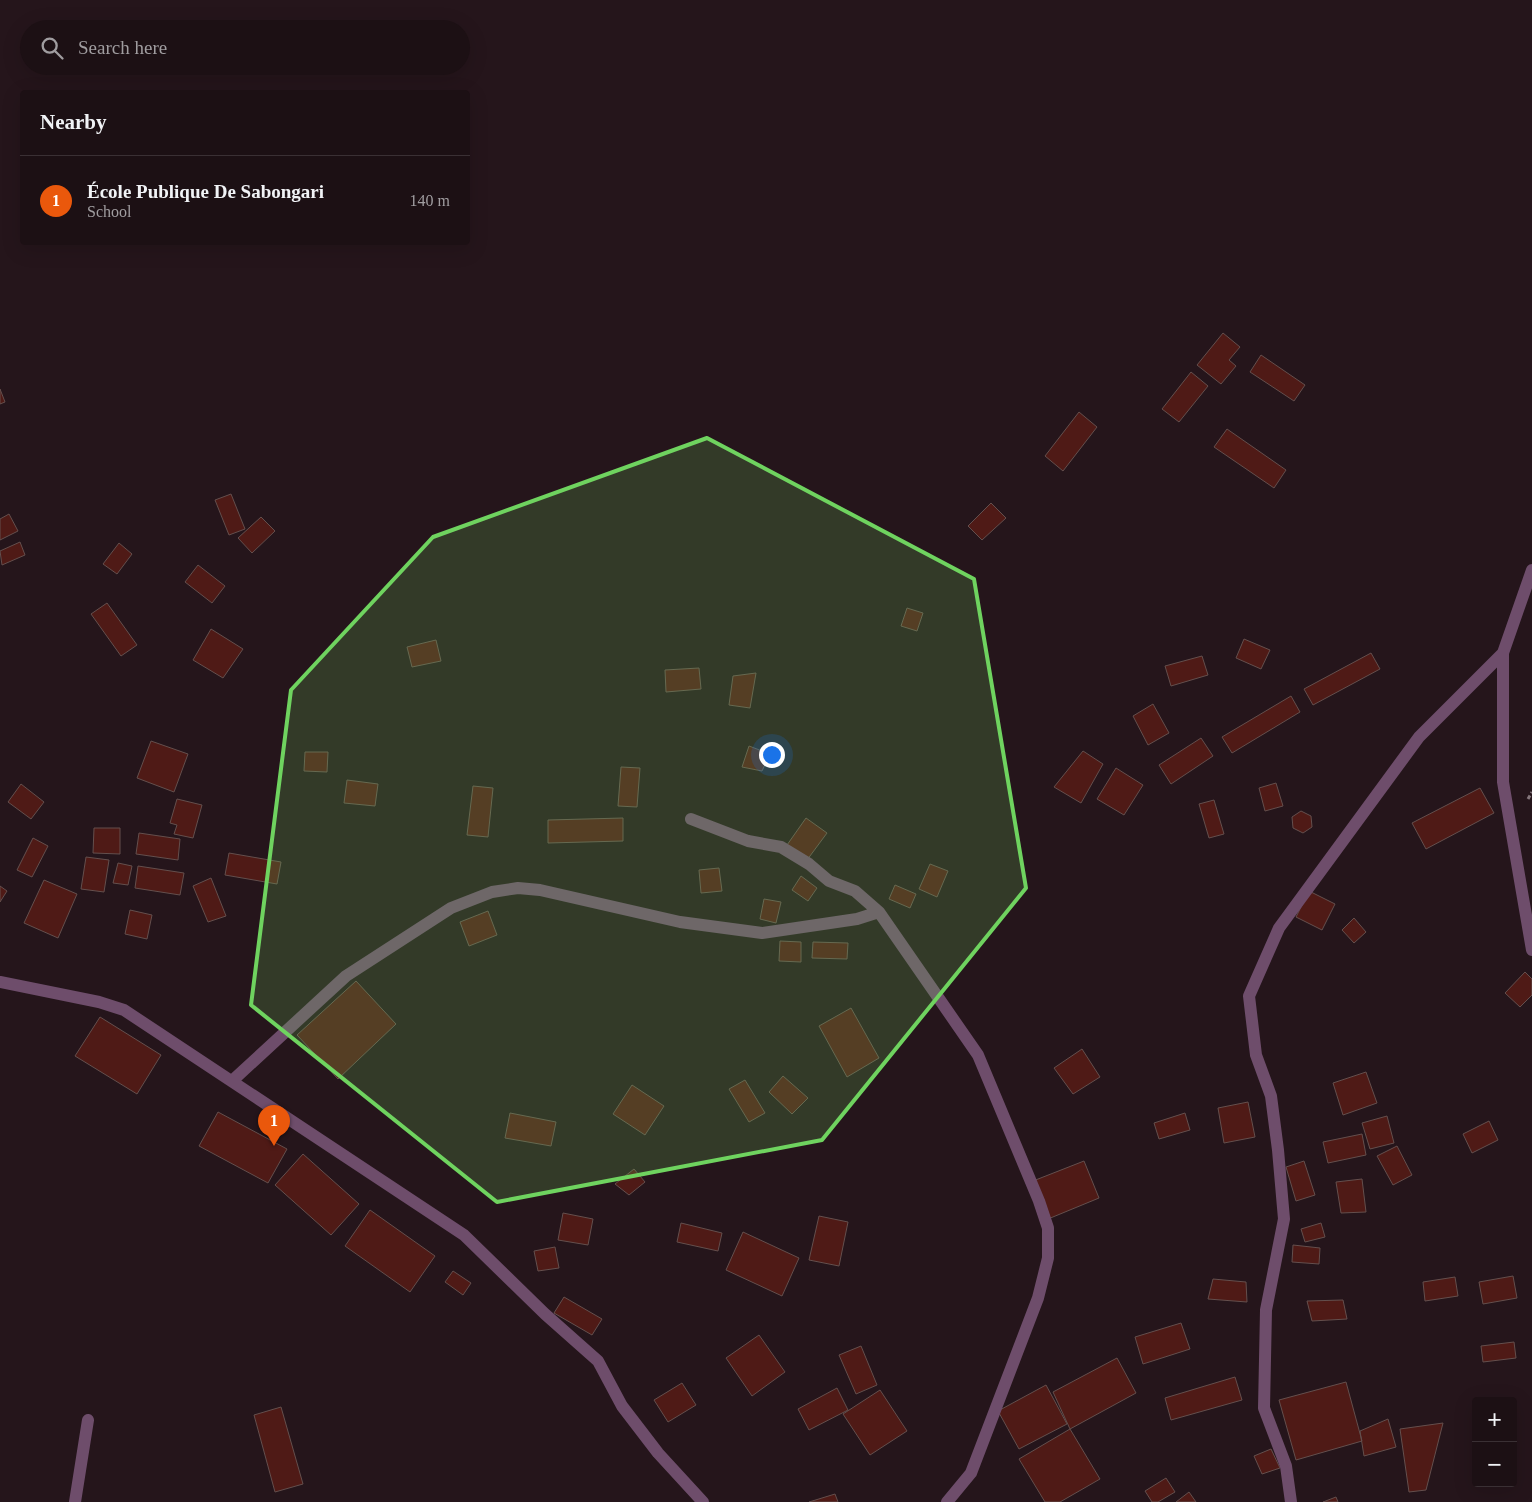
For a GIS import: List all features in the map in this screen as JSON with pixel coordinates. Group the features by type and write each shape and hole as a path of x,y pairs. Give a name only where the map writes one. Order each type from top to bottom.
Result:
{"street":[{"path":"1532,570 1503,653 1503,782 1532,950"},
{"path":"1291,1502 1286,1466 1264,1408 1266,1310 1284,1219 1271,1096 1256,1055 1249,996 1279,928 1407,753 1419,737 1503,653"},
{"path":"691,819 748,840 781,847 809,864 829,881 855,891 879,912 978,1056 1048,1228 1048,1258 1038,1298 971,1473 953,1498 947,1502"},
{"path":"232,1081 346,976 451,908 492,892 518,888 540,890 680,922 762,932 857,919 879,912"},
{"path":"0,982 92,1000 124,1010 464,1235 545,1314 598,1362 622,1406 658,1453 703,1502"},
{"path":"75,1502 88,1420"}],"highlighted area":[{"path":"707,438 974,579 1026,888 822,1140 497,1202 251,1005 291,690 433,537"}],"building":[{"path":"1223,333 1240,347 1229,360 1236,366 1221,384 1197,365"},
{"path":"1261,355 1305,385 1294,401 1250,372"},
{"path":"1191,372 1208,386 1179,422 1162,409"},
{"path":"0,389 5,402 0,404"},
{"path":"1079,412 1097,427 1063,471 1045,456"},
{"path":"1227,429 1286,470 1274,488 1214,447"},
{"path":"231,494 245,529 229,535 215,500"},
{"path":"991,503 1006,518 982,540 968,526"},
{"path":"9,514 18,531 0,540 0,519"},
{"path":"261,517 275,531 252,553 238,538"},
{"path":"20,542 25,555 2,565 0,551"},
{"path":"119,543 132,554 117,574 103,564"},
{"path":"198,565 225,586 212,603 185,582"},
{"path":"107,603 137,645 121,656 91,614"},
{"path":"907,608 923,613 917,631 901,626"},
{"path":"211,629 243,649 223,678 193,660"},
{"path":"1244,639 1270,650 1261,669 1236,658"},
{"path":"436,640 441,661 412,667 407,647"},
{"path":"1371,653 1380,669 1313,705 1304,689"},
{"path":"1202,656 1208,675 1171,686 1165,666"},
{"path":"699,668 701,689 666,692 665,670"},
{"path":"756,673 750,708 729,705 733,676"},
{"path":"1291,696 1300,712 1232,753 1222,737"},
{"path":"1153,704 1169,733 1148,745 1133,716"},
{"path":"1201,738 1213,756 1171,784 1159,765"},
{"path":"151,741 188,754 174,792 137,778"},
{"path":"749,746 770,754 762,771 742,767"},
{"path":"1083,751 1103,764 1081,803 1054,787"},
{"path":"305,752 328,752 327,772 304,771"},
{"path":"621,767 640,768 637,807 618,806"},
{"path":"1116,768 1143,785 1124,815 1097,799"},
{"path":"347,780 378,784 375,806 344,803"},
{"path":"1276,783 1283,806 1265,811 1259,788"},
{"path":"21,784 44,802 31,819 8,802"},
{"path":"473,786 493,788 488,837 467,835"},
{"path":"1480,788 1494,813 1426,849 1412,823"},
{"path":"177,799 202,805 193,838 174,834 177,825 170,823"},
{"path":"1214,800 1224,834 1209,838 1199,804"},
{"path":"1301,811 1311,816 1312,827 1303,833 1293,828 1292,817"},
{"path":"623,818 623,841 548,843 548,820"},
{"path":"806,818 827,833 807,860 787,845"},
{"path":"94,828 120,828 120,854 93,853"},
{"path":"139,833 180,839 178,860 136,854"},
{"path":"33,838 48,846 32,877 17,870"},
{"path":"229,853 281,862 277,884 225,875"},
{"path":"86,857 109,860 104,892 81,889"},
{"path":"118,863 132,866 128,885 113,883"},
{"path":"930,864 948,871 937,897 919,889"},
{"path":"138,866 184,873 180,895 135,888"},
{"path":"719,868 722,891 701,893 699,870"},
{"path":"801,876 817,888 808,901 792,890"},
{"path":"211,878 226,916 208,922 193,886"},
{"path":"44,880 77,894 58,938 24,923"},
{"path":"895,885 916,894 910,908 889,899"},
{"path":"0,886 7,891 0,902"},
{"path":"1309,891 1335,904 1322,930 1296,917"},
{"path":"764,899 781,902 776,923 760,919"},
{"path":"130,910 152,915 147,939 125,934"},
{"path":"488,911 497,935 469,946 460,922"},
{"path":"1354,918 1366,932 1354,943 1342,930"},
{"path":"780,941 801,942 801,962 779,961"},
{"path":"813,942 848,943 847,959 812,958"},
{"path":"1525,972 1532,979 1532,995 1520,1007 1505,993"},
{"path":"356,981 396,1024 338,1079 297,1035"},
{"path":"851,1008 879,1058 847,1077 819,1026"},
{"path":"100,1017 161,1055 137,1094 75,1056"},
{"path":"1082,1049 1100,1077 1073,1094 1054,1068"},
{"path":"1366,1072 1377,1103 1343,1115 1333,1083"},
{"path":"783,1076 808,1098 792,1114 769,1092"},
{"path":"745,1080 765,1113 749,1122 729,1089"},
{"path":"632,1085 664,1106 645,1135 613,1114"},
{"path":"1248,1102 1255,1137 1224,1143 1218,1108"},
{"path":"218,1112 287,1149 268,1183 199,1146"},
{"path":"510,1113 556,1122 551,1146 505,1138"},
{"path":"1185,1113 1190,1130 1159,1139 1154,1123"},
{"path":"1387,1116 1394,1143 1370,1149 1362,1123"},
{"path":"1489,1121 1498,1140 1472,1153 1463,1134"},
{"path":"1362,1134 1366,1155 1328,1163 1323,1142"},
{"path":"1397,1146 1412,1175 1393,1185 1377,1156"},
{"path":"303,1154 359,1204 331,1235 275,1185"},
{"path":"1084,1161 1099,1198 1048,1219 1033,1181"},
{"path":"1304,1161 1315,1195 1296,1201 1286,1167"},
{"path":"634,1169 645,1182 629,1195 615,1184"},
{"path":"1362,1179 1366,1212 1341,1213 1336,1182"},
{"path":"370,1210 435,1256 410,1292 345,1246"},
{"path":"563,1213 593,1219 588,1245 558,1240"},
{"path":"819,1216 848,1222 839,1266 809,1260"},
{"path":"681,1223 722,1233 718,1251 677,1242"},
{"path":"1321,1223 1325,1237 1305,1242 1301,1229"},
{"path":"743,1232 799,1258 782,1296 726,1270"},
{"path":"1293,1245 1320,1248 1319,1264 1292,1262"},
{"path":"555,1247 559,1268 538,1271 534,1251"},
{"path":"453,1271 471,1283 463,1295 445,1282"},
{"path":"1513,1276 1517,1298 1483,1304 1479,1282"},
{"path":"1455,1277 1458,1296 1425,1301 1423,1282"},
{"path":"1213,1279 1246,1282 1247,1302 1208,1299"},
{"path":"564,1297 602,1319 592,1335 554,1313"},
{"path":"1343,1300 1347,1319 1312,1321 1307,1301"},
{"path":"1181,1323 1190,1349 1143,1364 1135,1337"},
{"path":"759,1335 785,1372 752,1396 726,1358"},
{"path":"1514,1342 1516,1358 1483,1362 1481,1346"},
{"path":"861,1346 877,1385 856,1394 839,1355"},
{"path":"1117,1358 1136,1393 1070,1429 1053,1392"},
{"path":"1235,1377 1242,1400 1171,1420 1165,1398"},
{"path":"1346,1382 1362,1441 1296,1460 1279,1400"},
{"path":"682,1383 696,1405 668,1422 654,1400"},
{"path":"1046,1385 1067,1424 1019,1449 998,1411"},
{"path":"837,1388 848,1410 809,1430 798,1409"},
{"path":"880,1390 907,1431 870,1455 843,1414"},
{"path":"281,1407 303,1484 275,1492 254,1415"},
{"path":"1388,1419 1396,1447 1364,1456 1360,1431"},
{"path":"1443,1423 1426,1490 1409,1492 1400,1429"},
{"path":"1070,1429 1100,1479 1060,1502 1045,1502 1019,1459"},
{"path":"1271,1449 1280,1468 1262,1474 1254,1456"},
{"path":"1166,1478 1175,1492 1158,1502 1152,1502 1145,1491"},
{"path":"1189,1492 1196,1502 1176,1502"},
{"path":"835,1494 838,1502 809,1502"},
{"path":"1336,1497 1338,1502 1323,1502"}],"place":[{"name":"École Publique De Sabongari","path":"274,1146"}]}
